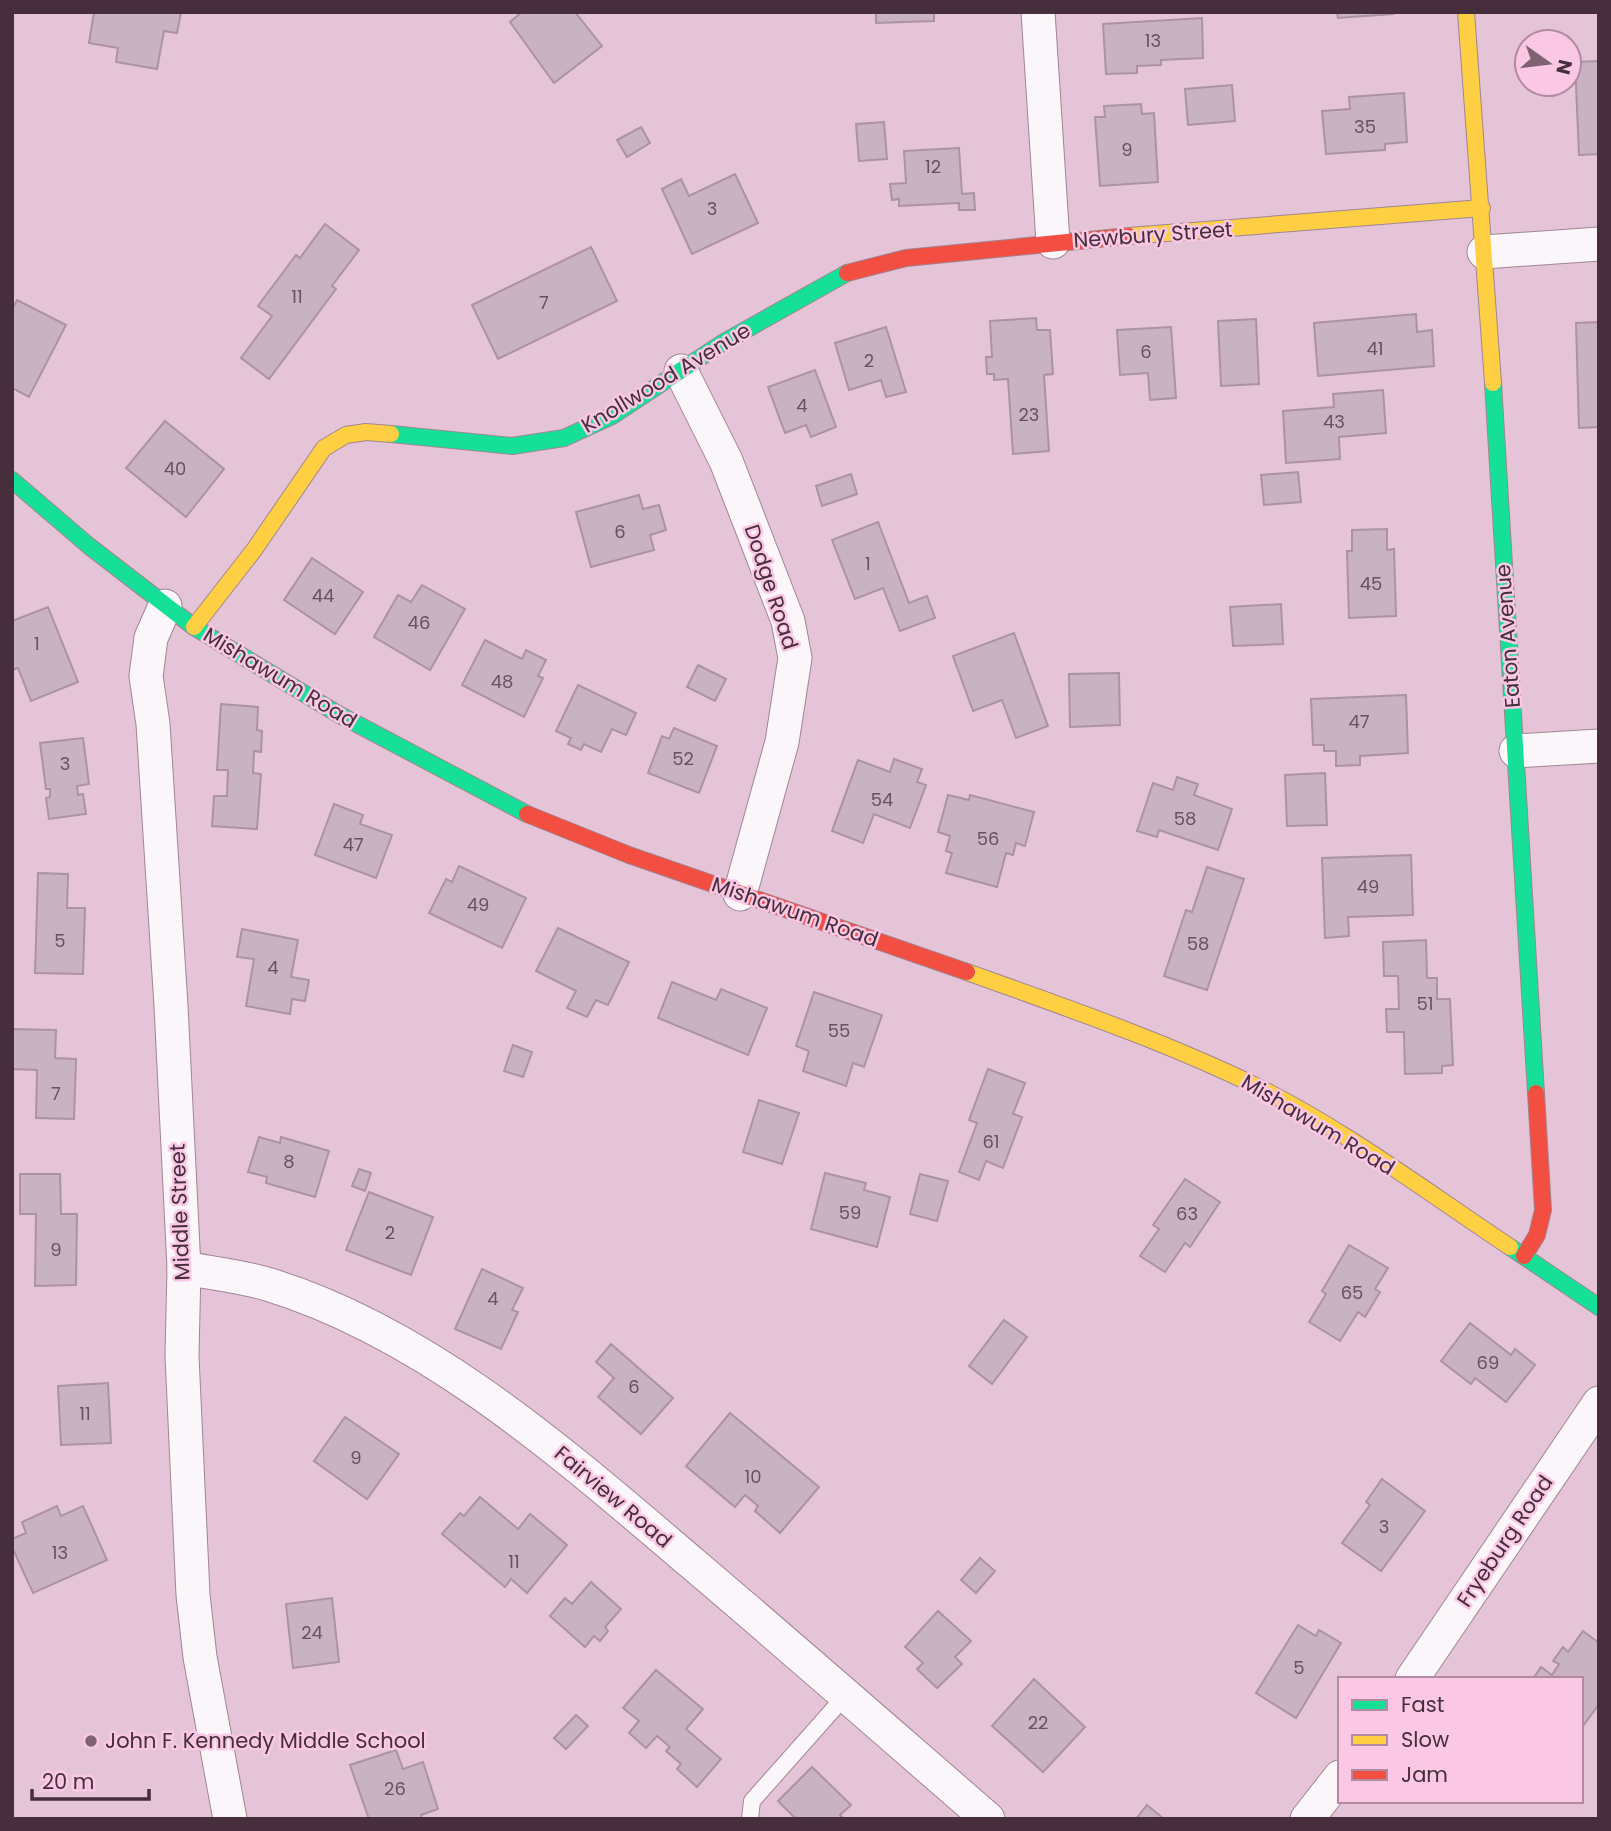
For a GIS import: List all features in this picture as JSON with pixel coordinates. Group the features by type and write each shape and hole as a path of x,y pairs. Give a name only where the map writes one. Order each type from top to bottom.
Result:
{"street":[{"name":"Newbury Street","path":"1038,12 1053,242 1482,208"},
{"name":"Eaton Avenue","path":"1466,12 1482,208 1543,1210 1537,1235 1524,1256"},
{"name":"Knollwood Avenue","path":"194,627 254,550 310,465 335,440 366,432 493,445 548,442 564,438 612,416 724,342 845,274 935,253 1053,242"},
{"path":"1484,252 1599,244"},
{"name":"Dodge Road","path":"681,371 735,483 788,621 795,658 782,742 740,894"},
{"name":"Mishawum Road","path":"12,480 194,627 349,720 480,792 571,833 1090,1015 1213,1065 1327,1126 1599,1307"},
{"name":"Middle Street","path":"165,606 150,638 146,676 153,724 171,1006 184,1268 183,1356 193,1595 200,1657 230,1819"},
{"path":"1516,751 1599,746"},
{"name":"Fairview Road","path":"184,1268 264,1283 321,1304 407,1348 486,1398 600,1485 988,1819"},
{"name":"Fryeburg Road","path":"1413,1677 1599,1403"},
{"path":"1307,1819 1338,1780"}],"lane":[{"path":"750,1819 752,1801 846,1695"}],"building":[{"path":"94,12 181,12 177,33 164,31 157,69 116,62 118,48 89,43"},
{"path":"522,12 575,12 602,46 554,83 510,22"},
{"path":"876,12 934,12 934,21 876,23"},
{"path":"1337,12 1393,12 1393,14 1338,18"},
{"path":"1202,18 1203,58 1161,60 1161,65 1137,66 1137,73 1106,74 1103,24"},
{"path":"1599,61 1599,154 1579,155 1577,98 1583,98 1583,62"},
{"path":"1232,85 1235,121 1188,125 1185,89"},
{"path":"1404,93 1407,142 1385,144 1385,150 1326,154 1322,111 1350,109 1349,97"},
{"path":"1141,104 1142,114 1154,113 1158,182 1100,186 1095,117 1105,117 1104,106"},
{"path":"884,122 887,159 859,161 856,124"},
{"path":"641,127 650,143 627,157 617,140"},
{"path":"959,148 962,194 974,193 975,210 959,210 959,203 899,206 899,199 892,200 890,184 906,183 904,151"},
{"path":"735,174 758,223 692,254 662,189 681,179 689,196"},
{"path":"325,224 359,250 332,286 336,289 269,379 241,358 272,316 258,306 296,255 300,258"},
{"path":"591,247 617,301 498,359 472,305"},
{"path":"17,300 66,325 29,397 12,388 12,310"},
{"path":"1416,314 1417,332 1432,330 1434,366 1318,376 1314,323"},
{"path":"1036,318 1037,330 1050,330 1053,374 1044,375 1049,451 1013,454 1008,379 994,380 994,374 987,374 986,357 992,357 990,321"},
{"path":"1256,319 1259,384 1221,386 1218,321"},
{"path":"1599,322 1599,427 1579,428 1576,323"},
{"path":"886,327 906,392 886,397 881,380 849,390 835,343"},
{"path":"1171,327 1176,398 1150,400 1148,373 1120,375 1117,330"},
{"path":"815,370 836,427 811,437 806,425 785,433 768,387"},
{"path":"1383,390 1386,433 1339,437 1340,459 1286,463 1283,411 1334,407 1333,394"},
{"path":"165,421 224,469 186,517 126,468"},
{"path":"1298,472 1301,502 1264,505 1261,475"},
{"path":"851,474 857,494 822,506 816,486"},
{"path":"639,495 643,509 659,505 666,530 650,535 654,550 591,567 576,512"},
{"path":"878,522 909,603 927,596 935,618 900,631 883,588 855,599 832,540"},
{"path":"1387,529 1387,550 1394,549 1396,616 1349,618 1347,551 1352,551 1352,530"},
{"path":"312,558 363,592 335,634 284,600"},
{"path":"422,585 465,609 430,670 374,637 398,595 411,602"},
{"path":"1281,604 1283,644 1233,646 1230,607"},
{"path":"48,607 78,682 31,701 18,668 12,670 12,621"},
{"path":"1014,633 1048,726 1016,738 1002,700 973,711 953,656"},
{"path":"485,640 522,659 526,650 546,660 538,676 543,678 524,717 462,685"},
{"path":"698,665 726,679 715,701 687,687"},
{"path":"1119,673 1120,725 1070,727 1069,674"},
{"path":"578,685 636,713 626,735 612,729 601,752 584,744 581,750 568,744 571,738 556,731"},
{"path":"1406,695 1408,753 1360,756 1360,765 1336,766 1336,751 1324,751 1324,745 1313,745 1311,699"},
{"path":"221,704 258,707 257,730 262,731 261,752 254,751 253,773 261,774 257,829 212,826 214,796 227,796 228,770 217,770"},
{"path":"674,728 717,746 699,793 648,773 662,736 669,739"},
{"path":"83,738 89,784 77,786 78,795 83,794 86,814 49,819 46,798 50,797 50,789 46,789 40,743"},
{"path":"894,759 922,769 917,782 926,785 910,828 874,814 863,843 832,831 858,760 890,772"},
{"path":"1325,773 1327,825 1287,826 1285,775"},
{"path":"1177,777 1198,784 1194,795 1232,809 1218,850 1159,830 1157,837 1137,831 1153,783 1173,790"},
{"path":"948,795 969,800 970,795 1034,812 1025,846 1016,843 1013,855 1006,853 997,887 946,873 952,853 946,851 950,836 938,832"},
{"path":"334,804 363,815 360,824 392,835 376,878 315,855"},
{"path":"1411,855 1413,915 1348,917 1349,936 1325,938 1322,858"},
{"path":"459,866 526,898 502,948 429,913 446,879 452,882"},
{"path":"1207,867 1244,879 1207,990 1164,976 1186,910 1192,912"},
{"path":"38,873 68,874 67,908 85,908 83,974 35,973"},
{"path":"558,928 629,962 608,1005 596,1000 587,1017 567,1008 576,991 536,971"},
{"path":"242,929 298,940 291,977 309,980 305,1001 292,999 290,1014 246,1006 254,959 237,957"},
{"path":"1426,940 1427,978 1437,978 1437,999 1450,999 1453,1065 1442,1066 1442,1073 1405,1074 1404,1032 1387,1032 1386,1009 1399,1009 1398,976 1384,976 1383,942"},
{"path":"672,982 716,1000 721,989 767,1008 748,1055 658,1018"},
{"path":"814,992 882,1015 864,1067 853,1063 846,1086 803,1071 809,1051 796,1046"},
{"path":"12,1029 56,1030 55,1058 76,1059 74,1119 36,1118 37,1070 12,1069"},
{"path":"513,1045 532,1052 523,1077 504,1071"},
{"path":"988,1069 1025,1083 1013,1114 1022,1117 1003,1168 986,1161 979,1180 959,1172 977,1123 969,1120"},
{"path":"759,1100 799,1113 782,1164 743,1152"},
{"path":"259,1137 280,1143 281,1137 329,1151 315,1197 266,1183 267,1177 248,1172"},
{"path":"359,1169 371,1173 365,1191 352,1186"},
{"path":"825,1173 866,1183 864,1190 890,1197 877,1247 811,1229"},
{"path":"20,1174 60,1174 61,1214 77,1214 76,1285 35,1286 36,1214 20,1214"},
{"path":"920,1174 948,1181 937,1221 910,1214"},
{"path":"1185,1179 1220,1202 1190,1247 1185,1243 1165,1272 1140,1256 1159,1229 1153,1225"},
{"path":"369,1192 433,1217 411,1275 346,1250"},
{"path":"1349,1245 1388,1268 1375,1289 1380,1292 1365,1317 1358,1312 1340,1341 1309,1322 1326,1294 1322,1291"},
{"path":"482,1269 523,1288 512,1310 518,1312 501,1349 455,1329"},
{"path":"1004,1320 1027,1337 992,1384 969,1366"},
{"path":"1470,1323 1511,1355 1515,1349 1535,1365 1506,1402 1475,1378 1471,1384 1441,1361"},
{"path":"611,1344 673,1398 641,1434 598,1397 614,1378 596,1362"},
{"path":"108,1383 111,1443 61,1445 58,1386"},
{"path":"730,1413 819,1487 780,1533 755,1511 758,1506 745,1495 735,1507 686,1466"},
{"path":"345,1417 399,1454 367,1499 314,1461"},
{"path":"1382,1479 1425,1511 1381,1571 1342,1543 1370,1505 1366,1502"},
{"path":"480,1497 518,1529 530,1514 567,1545 527,1593 511,1579 505,1587 442,1534 460,1513 464,1516"},
{"path":"57,1506 61,1516 83,1506 107,1560 33,1593 12,1547 12,1539 26,1533 22,1522"},
{"path":"980,1558 995,1571 976,1593 961,1580"},
{"path":"591,1582 621,1609 605,1627 608,1631 600,1641 594,1636 585,1647 550,1616 565,1598 572,1604"},
{"path":"332,1598 339,1662 293,1668 286,1604"},
{"path":"938,1611 971,1641 955,1657 962,1664 937,1688 917,1669 923,1663 905,1647"},
{"path":"1298,1625 1316,1636 1319,1630 1341,1643 1296,1718 1256,1693"},
{"path":"1583,1631 1599,1643 1599,1704 1583,1726 1583,1677 1534,1677 1541,1667 1552,1675 1559,1664 1553,1661 1563,1647 1568,1652"},
{"path":"656,1670 703,1709 686,1729 721,1759 697,1787 677,1769 681,1764 666,1751 670,1747 657,1736 646,1748 629,1733 639,1721 623,1708"},
{"path":"1034,1679 1085,1727 1043,1772 992,1726"},
{"path":"576,1715 588,1726 566,1749 554,1738"},
{"path":"396,1750 403,1769 423,1762 438,1809 421,1815 422,1819 369,1819 350,1765"},
{"path":"812,1767 851,1805 840,1815 844,1819 796,1819 778,1801"},
{"path":"1147,1805 1164,1819 1136,1819"}],"traffic: fast":[{"path":"391,434 512,446 564,438 612,416 724,342 847,273"},
{"path":"1493,383 1536,1093"},
{"path":"12,480 89,546 194,627 338,714 527,814"},
{"path":"1510,1247 1599,1307"}],"traffic: slow":[{"path":"1466,12 1493,383"},
{"path":"1129,236 1482,208"},
{"path":"194,627 254,550 324,448 346,435 366,432 391,434"},
{"path":"967,972 1148,1039 1254,1085 1353,1141 1510,1247"}],"traffic: jam":[{"path":"847,273 906,258 1129,236"},
{"path":"527,814 629,855 967,972"},
{"path":"1524,1256 1537,1235 1543,1210 1536,1093"}],"place":[{"name":"John F. Kennedy Middle School","path":"91,1741"}]}
